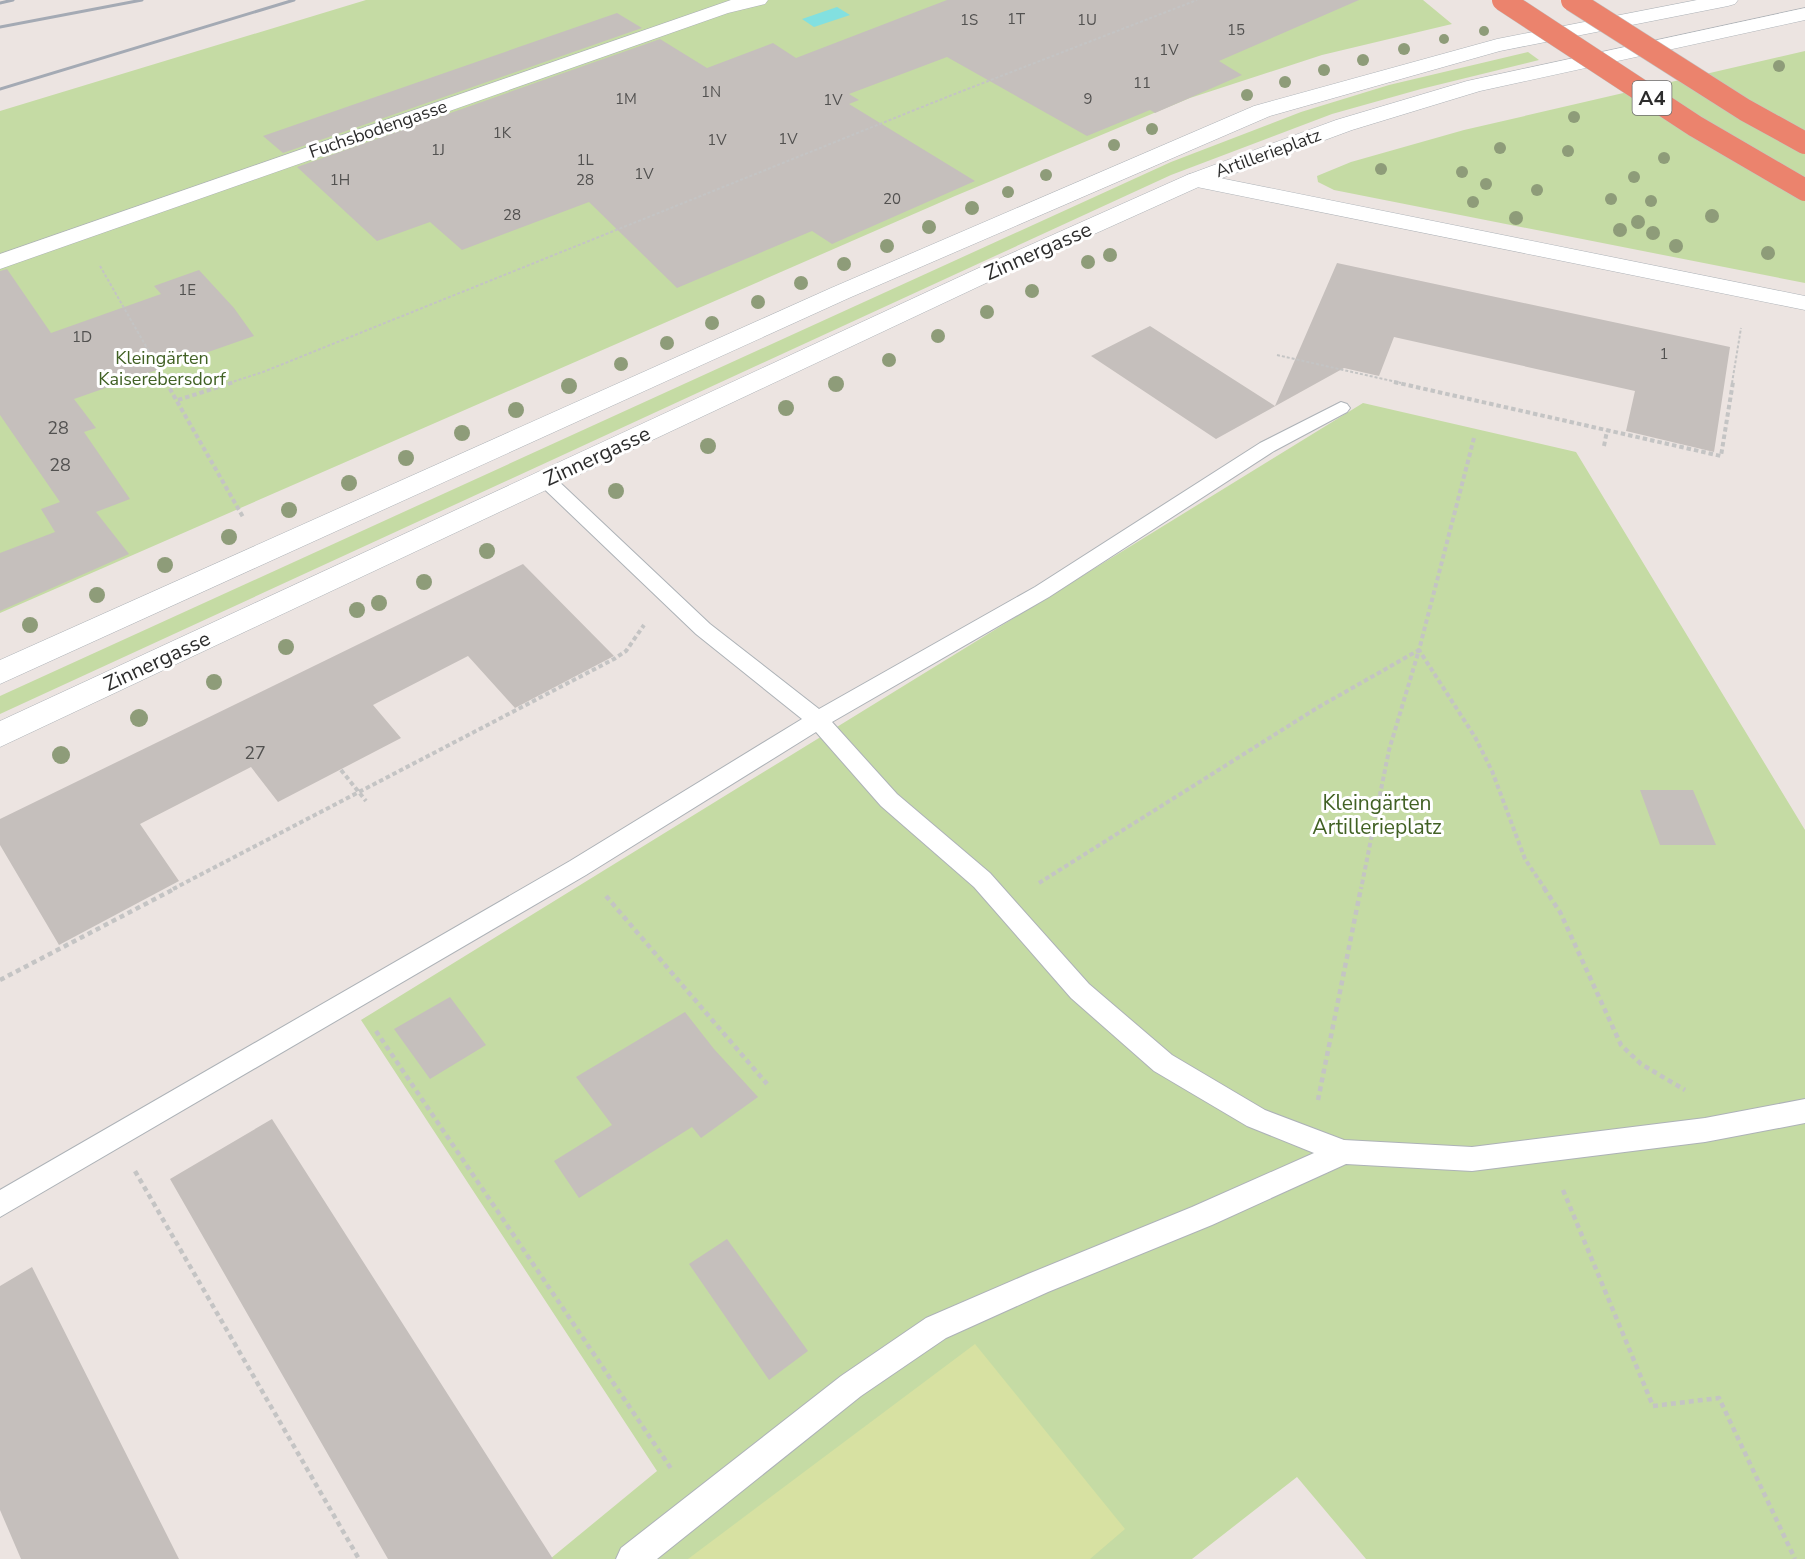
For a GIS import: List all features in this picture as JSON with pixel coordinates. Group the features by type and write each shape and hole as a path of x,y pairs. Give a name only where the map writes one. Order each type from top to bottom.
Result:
{"highway":[{"name":"A4","path":"1503,0 1695,126 1805,190"},
{"name":"A4","path":"1572,0 1745,110 1805,143"}],"main road":[{"name":"Fuchsbodengasse","path":"0,262 722,8 758,0"},
{"name":"Artillerieplatz","path":"1158,156 1262,111 1497,45 1728,0"},
{"name":"Artillerieplatz","path":"1195,180 1344,125 1475,86 1805,14"},
{"name":"Zinnergasse","path":"0,673 840,293 1158,156"},
{"name":"Artillerieplatz","path":"1195,180 1805,303"},
{"name":"Zinnergasse","path":"0,735 1002,267 1195,180"}],"lane":[{"path":"0,1204 578,868 818,720 1042,592 1267,447 1341,408"},
{"path":"546,480 703,629 818,720 889,800 982,880 1080,992 1163,1063 1256,1118 1344,1152 1472,1159 1706,1130 1805,1111"},
{"path":"632,1559 851,1386 936,1328 1038,1283 1202,1216 1344,1152"}],"path":[{"path":"178,400 263,372 936,102 1197,0"},
{"path":"82,234 244,518"},
{"path":"1277,355 1721,456 1747,291"},
{"path":"1604,446 1607,430"},
{"path":"1344,1152 1318,1101 1389,750 1419,650 1474,438"},
{"path":"0,980 614,659 626,651 640,633 650,611 673,600"},
{"path":"1004,905 1317,708 1419,650"},
{"path":"1419,650 1475,737 1492,771 1525,859 1560,912 1621,1045 1641,1064 1689,1092 1706,1130"},
{"path":"341,770 366,801"},
{"path":"578,868 594,882 767,1084"},
{"path":"354,998 698,1508"},
{"path":"115,1137 359,1559"},
{"path":"1546,1150 1653,1407 1719,1398 1795,1559"}],"green space":[{"name":"Kleingärten Kaiserebersdorf","path":"366,0 1423,0 1452,24 1322,55 1190,98 955,196 0,613 0,111"},
{"path":"1805,51 1805,283 1334,190 1318,182 1317,176 1351,162 1464,130"},
{"path":"1528,52 1539,60 1332,114 1171,175 0,714 0,696 1171,162 1301,112 1389,85"},
{"name":"Kleingärten Artillerieplatz","path":"1363,403 1576,452 1805,830 1805,1559 1366,1559 1297,1477 1192,1559 550,1559 657,1471 361,1020"},
{"path":"975,1344 1125,1529 1090,1559 688,1559"}],"water":[{"path":"837,7 850,15 814,27 802,19"}],"building":[{"path":"947,0 1359,0 1219,61 1242,75 1155,113 1150,110 1087,136 947,57 849,94 859,100 849,104 975,181 832,244 812,231 677,288 589,202 462,250 430,222 377,241 297,167 660,39 707,68 773,43 796,58"},
{"path":"617,13 642,28 283,153 263,136"},
{"path":"1337,263 1730,347 1714,452 1626,431 1635,391 1394,337 1379,376 1344,368 1216,439 1091,356 1150,326 1275,406"},
{"path":"7,269 51,333 161,294 154,286 199,270 234,308 254,336 74,399 96,428 84,432 130,499 96,512 129,554 0,611 0,553 55,532 41,509 60,502 0,415 0,271"},
{"path":"523,564 614,656 515,708 468,656 373,705 401,738 278,802 251,767 140,824 179,881 59,945 0,845 0,819"},
{"path":"1640,790 1693,790 1716,845 1660,845"},
{"path":"450,997 486,1045 430,1079 394,1029"},
{"path":"685,1012 714,1049 758,1097 701,1138 692,1127 579,1198 554,1161 612,1125 576,1077"},
{"path":"272,1119 553,1559 388,1559 170,1179"},
{"path":"727,1239 808,1351 769,1380 689,1264"},
{"path":"32,1267 179,1559 21,1559 0,1510 0,1286"}],"railway":[{"path":"0,3 13,0"},
{"path":"0,27 142,0"},
{"path":"0,89 294,0"}]}
